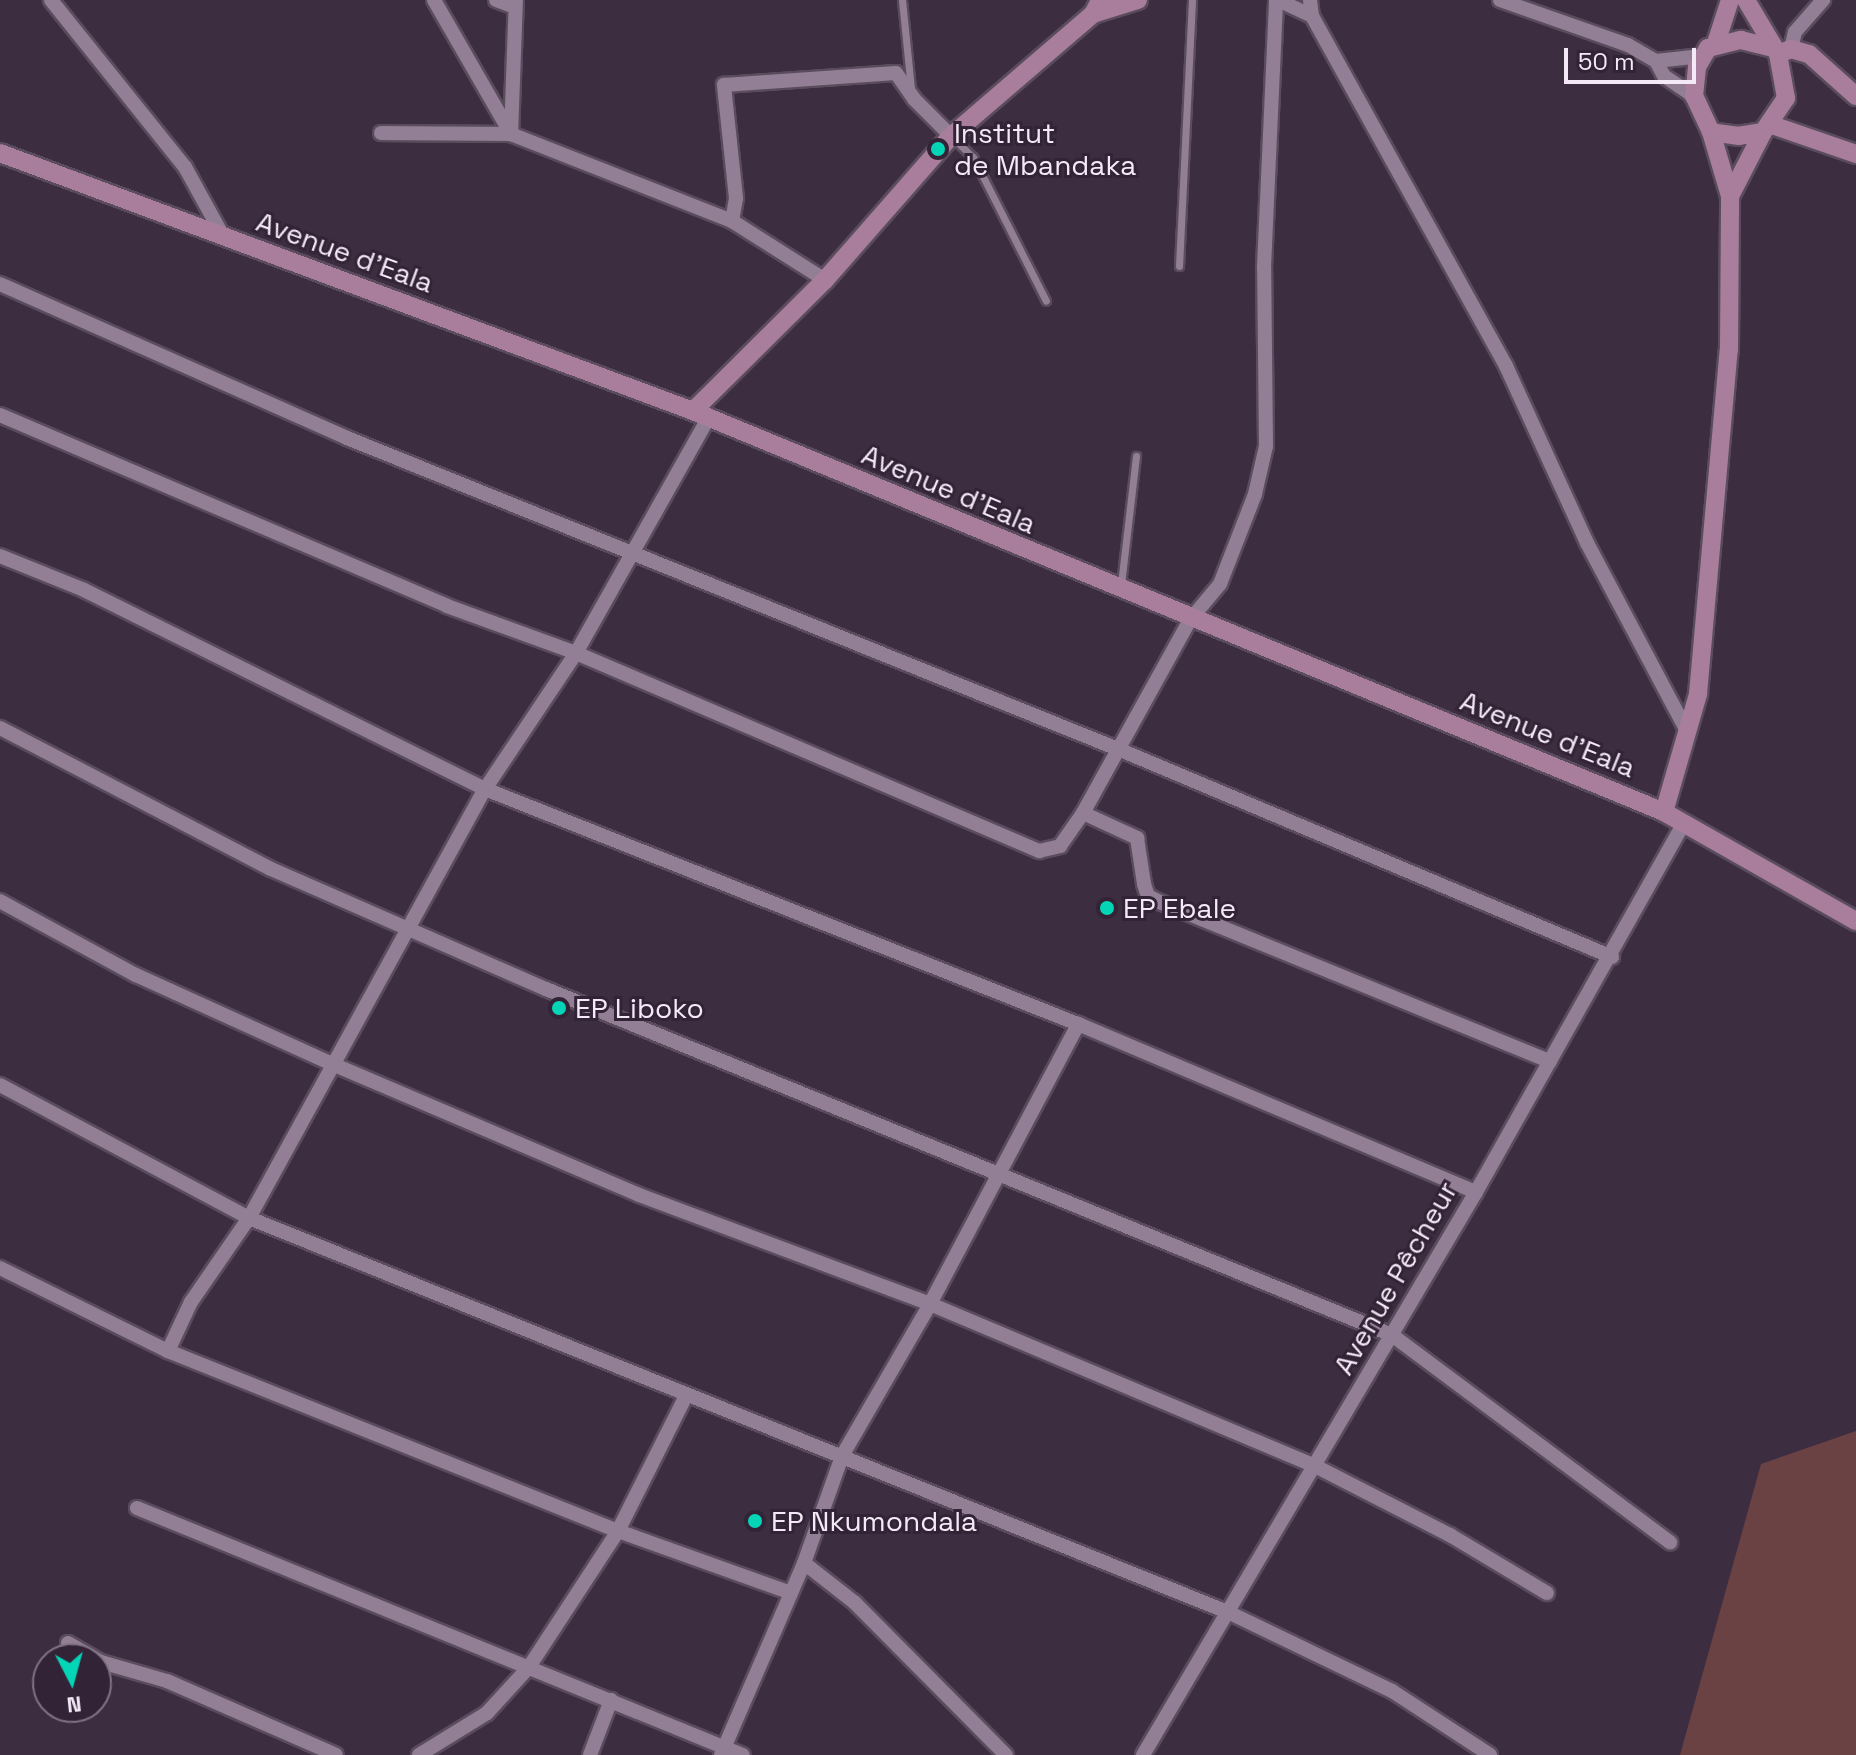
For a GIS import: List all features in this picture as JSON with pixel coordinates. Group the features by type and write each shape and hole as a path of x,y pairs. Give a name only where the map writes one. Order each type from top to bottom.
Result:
{"street":[{"path":"51,0 185,167 223,236"},
{"path":"434,0 511,134"},
{"path":"496,0 516,3 511,134"},
{"path":"168,1351 191,1302 249,1218 330,1063 485,789 576,653 634,551 701,415 951,136 1096,7 1138,0"},
{"path":"0,415 447,606 576,653 1039,851 1060,846 1083,813 1190,620 1220,584 1255,494 1266,446 1264,267 1277,0 1312,16"},
{"path":"1310,0 1312,16 1506,366 1587,543 1686,729"},
{"path":"1500,0 1628,45 1656,61 1664,76 1694,96 1711,132 1730,196 1729,350 1698,694 1664,812"},
{"path":"1694,96 1730,0"},
{"path":"1730,196 1768,129 1787,86 1780,50 1746,0"},
{"path":"1780,50 1823,0"},
{"path":"1656,61 1752,40 1780,50 1809,54 1856,96"},
{"path":"732,221 736,198 724,85 896,73 914,99 951,136"},
{"path":"1711,132 1739,136 1768,129 1856,154"},
{"path":"381,133 511,134 732,221 825,280"},
{"name":"Avenue d'Eala","path":"0,153 701,415 1190,620 1664,812 1856,921"},
{"path":"0,284 347,438 634,551 1118,749 1612,957"},
{"path":"0,556 84,590 485,789 1078,1024 1476,1192"},
{"path":"0,728 271,869 408,925 546,989 998,1170 1392,1335 1670,1542"},
{"path":"1083,813 1137,838 1148,896 1550,1061"},
{"name":"Avenue Pêcheur","path":"1143,1755 1230,1613 1476,1192 1612,957 1684,823"},
{"path":"0,901 136,975 330,1063 639,1195 930,1304 1315,1466 1450,1535 1547,1593"},
{"path":"722,1751 788,1592 804,1563 842,1456 930,1304 998,1170 1078,1024"},
{"path":"0,1085 249,1218 479,1306 687,1394 1230,1613 1392,1691 1490,1755"},
{"path":"0,1268 168,1351 618,1531 788,1592"},
{"path":"419,1755 487,1713 529,1667 618,1531 687,1394"},
{"path":"137,1508 611,1700 722,1751 743,1755"},
{"path":"804,1563 855,1603 1006,1755"},
{"path":"112,1665 167,1681 336,1755"},
{"path":"590,1755 611,1700"}],"lane":[{"path":"902,0 914,99"},
{"path":"1179,266 1192,0"},
{"path":"951,136 973,157 1046,301"},
{"path":"1121,591 1136,456"}],"shaded area":[{"path":"1856,1431 1856,1755 1680,1755 1761,1464"}],"place":[{"name":"Institut de Mbandaka","path":"938,149"},
{"name":"EP Ebale","path":"1107,908"},
{"name":"EP Liboko","path":"559,1008"},
{"name":"EP Nkumondala","path":"755,1521"}]}
